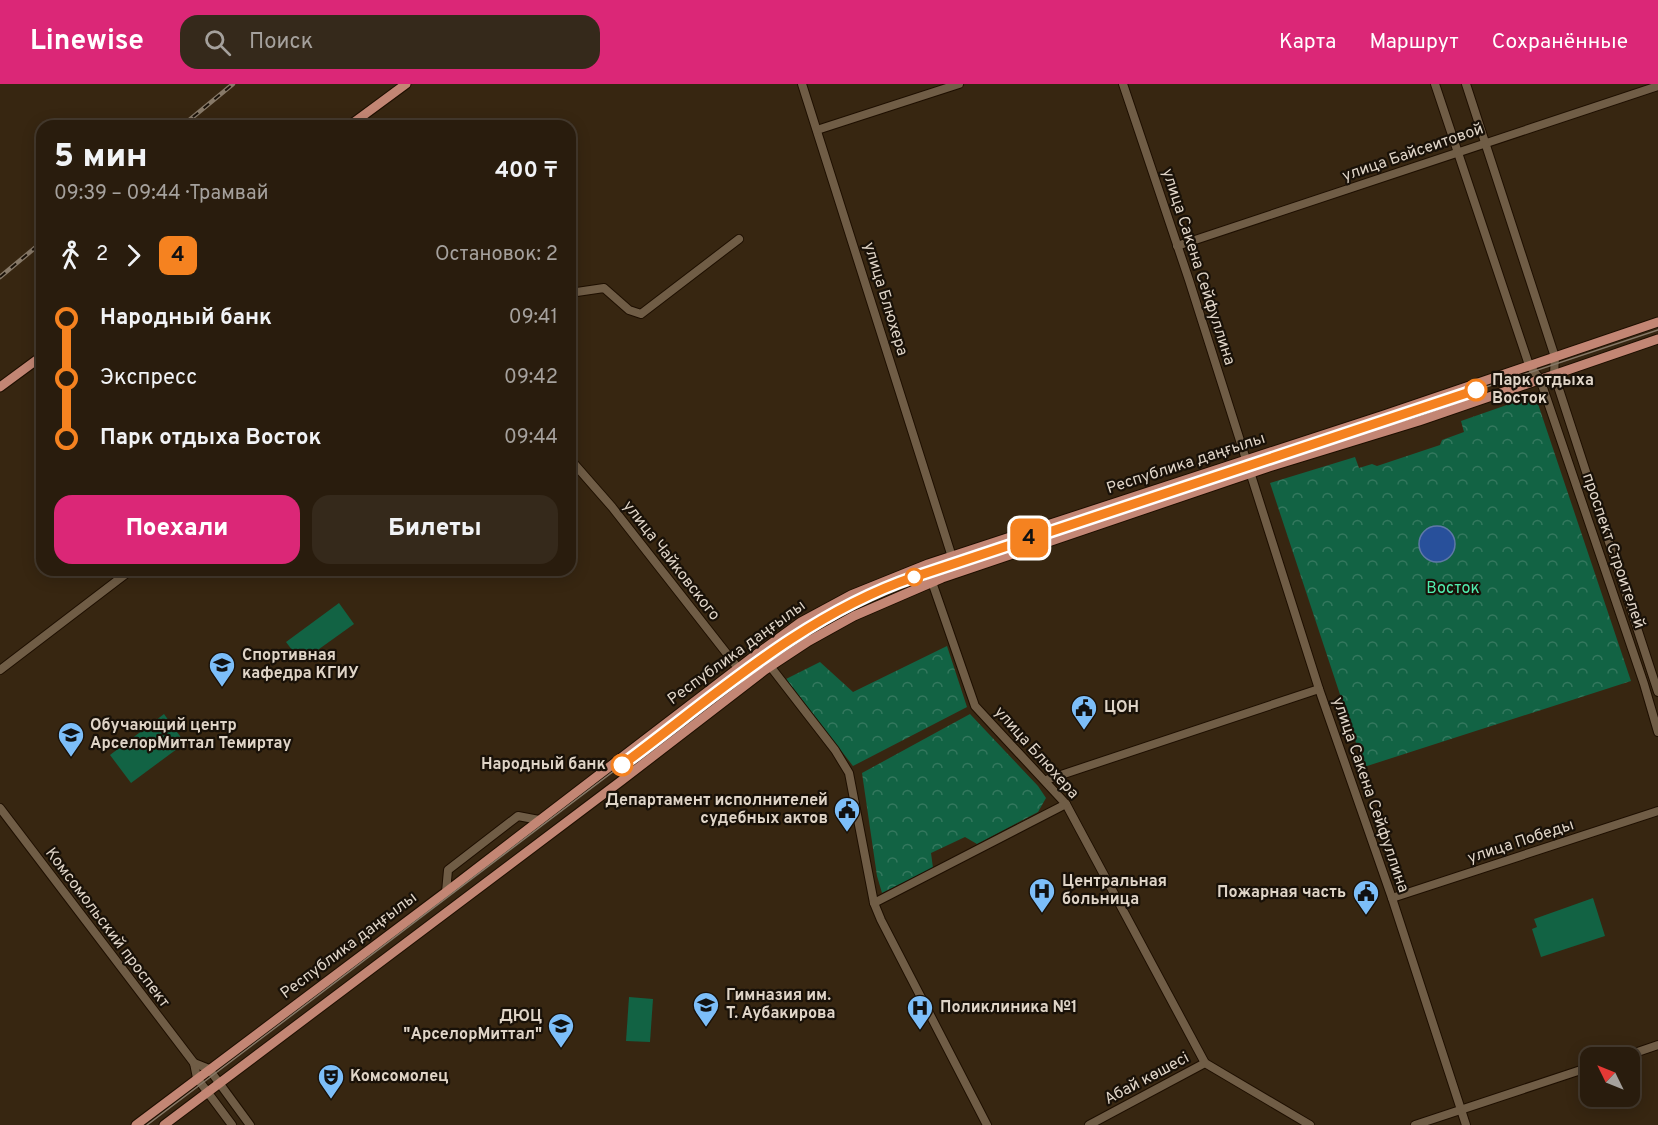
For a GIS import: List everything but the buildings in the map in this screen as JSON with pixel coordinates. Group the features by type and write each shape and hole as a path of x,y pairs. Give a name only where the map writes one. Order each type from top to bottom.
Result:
{"main road":[{"path":"357,120 406,84"},
{"name":"Республика даңғылы","path":"136,1125 446,892 738,668 801,622 851,595 927,564 1658,322"},
{"name":"Республика даңғылы","path":"164,1125 770,666 854,616 932,582 1251,473 1419,421 1658,339"},
{"path":"0,387 36,360"}],"street":[{"name":"улица Блюхера","path":"802,84 952,557"},
{"path":"817,130 959,84"},
{"name":"улица Сакена Сейфуллина","path":"1123,84 1247,459 1319,689 1392,898 1466,1125"},
{"path":"1435,84 1529,365"},
{"path":"1466,84 1555,357 1554,374"},
{"name":"улица Байсеитовой","path":"1177,246 1658,86"},
{"path":"576,292 604,288 628,310 640,315 739,239"},
{"name":"проспект Строителей","path":"1529,365 1540,379 1644,684 1658,732"},
{"name":"проспект Строителей","path":"1554,374 1658,692"},
{"name":"улица Чайковского","path":"576,466 612,507 749,682"},
{"path":"0,670 123,576"},
{"name":"улица Блюхера","path":"932,582 975,706 1066,804 1205,1063"},
{"path":"770,666 835,750 849,773 874,903 987,1125"},
{"path":"1046,780 1319,689"},
{"path":"874,903 1066,804"},
{"name":"Комсомольский проспект","path":"0,808 194,1063"},
{"name":"улица Победы","path":"1392,898 1658,812"},
{"path":"446,892 448,870 456,863 518,816 539,820"},
{"path":"1640,1051 1658,1045"},
{"path":"194,1063 209,1069 250,1125"},
{"path":"194,1063 197,1078 232,1125"},
{"name":"Абай көшесі","path":"1089,1125 1205,1063 1310,1125"},
{"path":"1415,1125 1580,1070"}],"green space":[{"name":"Восток","path":"1535,395 1631,681 1364,767 1270,483 1355,457 1359,468 1372,464 1377,466 1440,445 1442,440 1464,432 1461,421"},
{"path":"339,603 354,624 301,662 286,642"},
{"path":"947,646 967,707 853,766 786,679 820,662 853,692"},
{"path":"164,714 185,743 131,783 110,755"},
{"path":"970,714 1038,786 1046,798 1038,812 977,844 965,837 931,853 933,868 882,893 877,876 862,773"},
{"path":"1593,898 1605,936 1541,957 1532,929 1537,927 1534,919"},
{"path":"629,997 653,999 650,1042 626,1041"}],"water":[{"path":"1437,526 1450,531 1455,544 1450,557 1437,562 1424,557 1419,544 1424,531"}],"tram line":[{"path":"147,1125 759,661 812,624 843,607 901,581 1658,330"},
{"name":"4","path":"622,765 759,661 812,624 843,607 901,581 1476,390"}],"railway":[{"path":"189,120 233,84"},
{"path":"0,277 36,247"}],"place":[{"name":"Парк отдыха Восток","path":"1476,390"},
{"name":"Спортивная кафедра КГИУ","path":"222,688"},
{"name":"ЦОН","path":"1084,731"},
{"name":"Обучающий центр АрселорМиттал Темиртау","path":"71,758"},
{"name":"Народный банк","path":"622,765"},
{"name":"Департамент исполнителей судебных актов","path":"847,833"},
{"name":"Центральная больница","path":"1042,914"},
{"name":"Пожарная часть","path":"1366,916"},
{"name":"Гимназия им. Т. Аубакирова","path":"706,1028"},
{"name":"Поликлиника №1","path":"920,1031"},
{"name":"ДЮЦ \"АрселорМиттал\"","path":"561,1049"},
{"name":"Комсомолец","path":"331,1100"}]}
